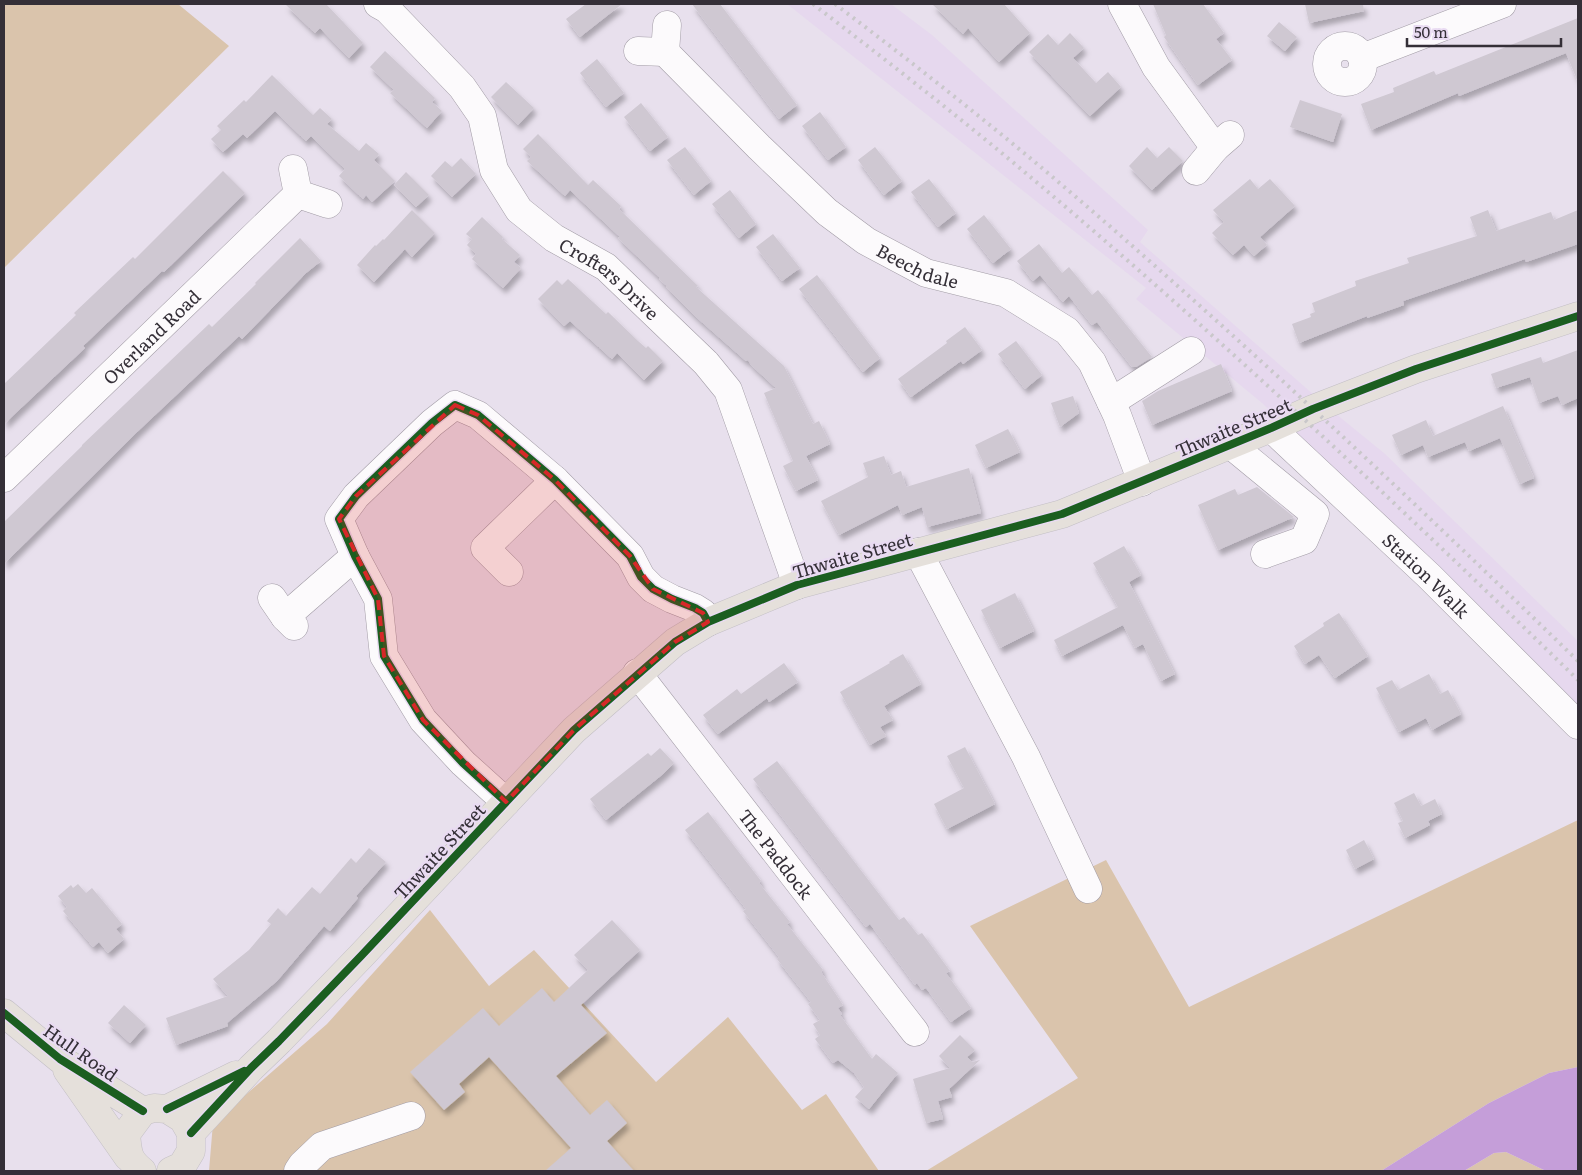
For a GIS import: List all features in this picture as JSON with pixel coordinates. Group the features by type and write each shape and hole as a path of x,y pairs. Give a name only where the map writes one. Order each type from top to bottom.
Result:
{"main road":[{"name":"Thwaite Street","path":"191,1133 574,730 675,642 708,622 797,585 1062,514 1416,368 1578,316"},
{"name":"Hull Road","path":"4,1013 60,1059 155,1110 183,1119 191,1133"},
{"name":"Hull Road","path":"60,1059 135,1164"},
{"name":"Thwaite Street","path":"155,1110 251,1068"},
{"path":"135,1164 126,1134 155,1110"},
{"path":"178,1170 191,1151 191,1133"}],"street":[{"name":"Crofters Drive","path":"378,4 387,9 462,87 482,116 494,170 519,210 554,238 606,268 706,363 728,390 797,585"},
{"path":"1122,4 1156,67 1223,142 1196,171"},
{"path":"1362,58 1502,4"},
{"name":"Beechdale","path":"667,25 652,51 759,147 827,212 866,241 926,274 1006,293 1067,331 1092,362 1142,482"},
{"name":"Overland Road","path":"4,478 295,182 328,204"},
{"path":"1110,402 1191,351"},
{"path":"506,802 463,763 423,720 384,656 378,599 355,556 339,519 356,496 432,423 455,405 478,415 555,480 630,556 641,576 654,589 672,599 695,608 708,622"},
{"name":"Station Walk","path":"1271,428 1429,576 1578,724"},
{"path":"1231,445 1315,514 1304,540 1265,554"},
{"path":"509,572 485,548 555,480"},
{"path":"918,552 1026,756 1088,889"},
{"path":"284,614 355,556"},
{"name":"The Paddock","path":"637,674 915,1032"},
{"path":"298,1171 322,1146 411,1116"}],"highlighted area":[{"path":"455,405 478,415 555,480 630,556 653,589 703,613 708,622 675,642 574,730 506,802 423,720 384,656 378,599 339,519 356,496"}],"shaded area":[{"path":"4,4 178,4 229,46 4,268"},
{"path":"787,4 891,4 932,35 1148,230 1140,242 1331,410 1384,453 1578,641 1578,705 1262,403 1136,299 1146,288"},
{"path":"1578,820 1578,1067 1549,1073 1489,1103 1381,1171 926,1171 1078,1078 970,926 1106,860 1189,1007"},
{"path":"430,910 489,986 534,950 656,1082 728,1017 802,1110 826,1094 879,1171 209,1171 213,1123 327,1024"},
{"path":"1578,1067 1578,1171 1546,1171 1506,1152 1494,1153 1464,1171 1381,1171 1489,1103 1549,1073"},
{"path":"1506,1152 1546,1171 1464,1171 1494,1153"}],"building":[{"path":"285,4 326,4 363,43 349,58 320,28 315,33"},
{"path":"586,4 622,4 580,37 566,19"},
{"path":"692,4 720,4 797,105 779,119"},
{"path":"932,4 1004,4 1030,33 999,62 968,28 963,34"},
{"path":"1153,4 1203,4 1224,33 1216,39 1232,60 1198,85 1164,37 1166,35"},
{"path":"1305,4 1363,4 1364,11 1309,23"},
{"path":"1578,18 1578,82 1566,53 1459,96 1458,93 1371,130 1361,104 1394,92 1393,88 1434,71 1436,75"},
{"path":"1279,22 1297,37 1285,51 1267,36"},
{"path":"1070,33 1084,48 1073,58 1096,83 1108,72 1121,87 1090,116 1029,52 1048,34 1058,45"},
{"path":"385,51 435,98 432,102 442,111 427,128 390,93 394,90 370,67"},
{"path":"597,59 624,93 606,107 580,73"},
{"path":"272,75 313,115 320,108 332,119 327,124 359,151 366,143 379,154 374,160 395,181 372,202 366,195 363,199 339,176 345,169 311,136 306,141 275,111 247,138 243,134 223,152 211,139 221,130 217,126 244,100 246,102"},
{"path":"506,82 534,108 518,125 491,97"},
{"path":"1300,100 1342,114 1333,142 1290,127"},
{"path":"641,103 668,137 650,151 624,117"},
{"path":"820,112 846,147 828,160 802,126"},
{"path":"538,134 588,185 593,180 621,206 619,209 698,286 696,287 784,366 813,424 819,421 830,444 806,456 818,480 796,491 783,466 793,461 764,393 776,388 748,360 746,361 695,316 666,287 660,278 618,238 620,237 570,190 565,196 527,161 531,157 523,149"},
{"path":"685,147 711,181 694,195 667,160"},
{"path":"875,147 902,181 884,195 858,160"},
{"path":"1147,147 1157,158 1169,147 1183,161 1152,190 1129,166"},
{"path":"461,158 476,174 452,197 431,176 445,161 452,167"},
{"path":"223,171 245,193 164,272 162,271 83,346 85,348 4,424 4,384 76,315 74,313 133,257 135,259"},
{"path":"406,172 429,195 416,207 394,185"},
{"path":"929,179 956,213 938,227 911,192"},
{"path":"1250,179 1258,189 1270,179 1295,206 1260,237 1267,245 1254,256 1244,245 1233,255 1212,233 1224,222 1213,210"},
{"path":"730,190 756,224 739,238 712,204"},
{"path":"412,210 435,233 412,257 405,249 374,282 357,265"},
{"path":"1488,210 1496,231 1551,212 1554,220 1578,210 1578,244 1526,262 1525,259 1403,301 1404,305 1367,318 1367,316 1299,343 1292,324 1311,317 1310,314 1315,312 1312,303 1356,286 1355,281 1409,263 1407,258 1477,236 1470,217"},
{"path":"984,215 1011,249 993,263 967,229"},
{"path":"482,217 520,255 514,262 521,268 503,288 472,259 476,254 467,245 472,239 466,234"},
{"path":"773,234 800,268 782,281 756,247"},
{"path":"300,238 321,261 306,273 242,339 239,336 136,433 4,564 4,522 209,324 212,327"},
{"path":"1039,244 1062,273 1069,267 1092,295 1098,290 1152,357 1136,367 1132,367 1097,322 1092,325 1069,296 1063,302 1040,275 1033,281 1017,261"},
{"path":"817,275 880,358 863,372 799,289"},
{"path":"568,279 606,314 608,312 638,341 646,348 648,346 663,361 644,380 617,353 612,359 570,321 564,326 538,299 557,280 562,285"},
{"path":"965,327 982,350 963,364 961,361 911,397 898,379 947,343 946,341"},
{"path":"1016,341 1042,375 1025,389 998,354"},
{"path":"1578,350 1578,398 1562,405 1558,396 1539,403 1530,377 1496,388 1491,374 1541,357 1543,363"},
{"path":"1221,364 1232,391 1152,425 1142,401 1158,391"},
{"path":"1073,396 1079,413 1060,427 1051,403"},
{"path":"1503,406 1534,478 1520,484 1500,438 1469,451 1465,442 1428,457 1423,445 1401,455 1392,435 1426,420 1433,436"},
{"path":"1008,429 1020,452 986,468 975,445"},
{"path":"884,456 891,475 901,471 906,487 969,468 981,513 927,527 922,507 902,515 898,505 839,535 821,501 868,477 863,463"},
{"path":"1257,487 1294,517 1218,550 1198,505 1235,489 1238,495"},
{"path":"1124,546 1141,575 1129,582 1175,674 1161,681 1143,644 1135,648 1123,625 1062,656 1054,640 1118,607 1093,563"},
{"path":"1015,593 1034,631 1000,648 981,610"},
{"path":"1339,613 1368,656 1335,678 1319,655 1305,664 1294,646 1324,626 1323,623"},
{"path":"903,654 921,684 884,706 893,720 880,727 886,736 870,745 840,692"},
{"path":"784,663 798,682 769,702 767,698 718,734 703,715 737,689 741,694"},
{"path":"1429,674 1440,694 1448,690 1461,714 1432,730 1426,718 1399,732 1376,688 1392,680 1398,690"},
{"path":"965,747 995,804 947,829 934,804 964,788 947,756"},
{"path":"660,748 674,763 606,820 590,799 648,753 651,756"},
{"path":"777,761 899,920 904,917 918,935 922,933 950,971 946,973 971,1008 951,1022 926,988 922,990 917,983 915,985 870,924 866,927 753,779"},
{"path":"1414,793 1421,806 1435,799 1442,814 1428,821 1430,825 1405,838 1398,823 1403,821 1394,803"},
{"path":"708,812 761,881 759,883 790,922 787,924 823,970 821,972 843,1005 838,1008 842,1014 840,1015 872,1059 876,1054 898,1073 869,1109 855,1097 864,1087 854,1073 838,1060 833,1063 815,1039 820,1035 813,1024 820,1020 808,1004 811,1002 743,911 746,909 685,830"},
{"path":"1364,840 1374,859 1355,869 1346,850"},
{"path":"369,848 386,862 356,896 358,898 330,931 324,926 277,981 227,1023 228,1026 176,1045 166,1018 228,996 213,979 249,950 271,924 267,921 278,908 286,916 312,887 320,894 351,858 356,863"},
{"path":"78,884 86,893 92,888 122,924 116,929 124,939 108,953 99,942 93,947 63,911 67,907 58,896 71,885 73,888"},
{"path":"612,920 640,950 581,1005 607,1033 556,1076 590,1115 607,1100 627,1123 607,1141 634,1171 545,1171 571,1148 489,1057 459,1084 465,1092 444,1110 410,1072 483,1008 499,1026 542,988 554,1002 588,970 574,955"},
{"path":"124,1005 146,1025 130,1043 108,1023"},
{"path":"960,1035 975,1050 967,1057 972,1062 980,1060 949,1089 952,1097 938,1101 943,1119 926,1123 913,1079 950,1068 939,1056"}],"railway":[{"path":"813,4 1007,157 1174,301 1378,488 1578,680"},
{"path":"835,4 1017,147 1179,287 1381,472 1578,661"}],"cycle path":[{"path":"191,1133 574,730 675,642 708,622 797,585 1062,514 1313,409 1416,369 1578,316"},
{"path":"506,802 463,763 423,720 384,656 378,599 355,556 339,519 356,496 432,423 455,405 478,415 555,480 630,556 641,577 653,589 695,608 703,613 708,622"},
{"path":"4,1013 60,1059 143,1111"},
{"path":"167,1109 244,1071"}]}
